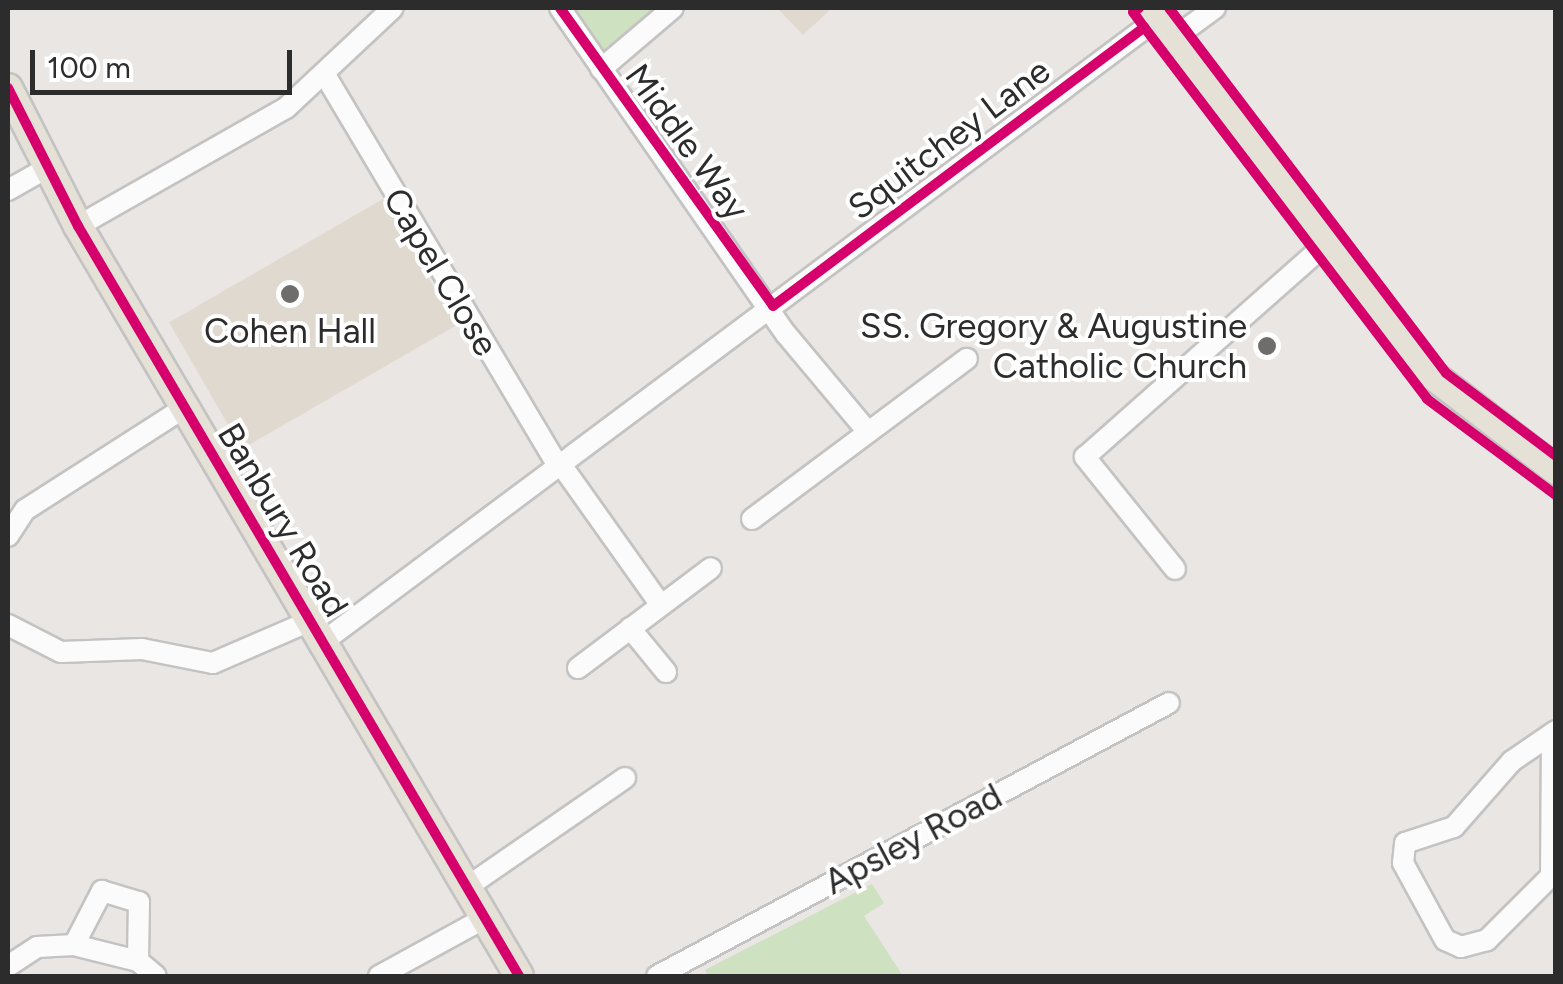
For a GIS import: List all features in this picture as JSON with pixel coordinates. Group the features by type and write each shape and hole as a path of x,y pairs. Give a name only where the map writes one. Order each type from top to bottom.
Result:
{"main road":[{"path":"1162,21 1432,375 1556,470"},
{"name":"Banbury Road","path":"8,88 78,226 520,976"}],"street":[{"path":"78,226 230,146 325,75 394,8"},
{"name":"Middle Way","path":"560,8 867,431"},
{"path":"601,69 673,8"},
{"name":"Squitchey Lane","path":"8,625 61,652 142,649 214,663 317,631 560,467 1162,21 1214,8"},
{"name":"Capel Close","path":"325,75 560,467 660,604"},
{"path":"8,190 47,168"},
{"path":"1175,561 1085,457 1328,242"},
{"path":"752,519 967,360"},
{"path":"8,536 25,510 184,408"},
{"path":"578,668 712,568"},
{"path":"630,628 666,672"},
{"name":"Apsley Road","path":"657,976 1169,704"},
{"path":"1554,733 1551,876 1487,940 1461,947 1446,940 1403,863 1405,843 1454,827 1512,761 1554,733"},
{"path":"467,886 625,778"},
{"path":"74,944 102,890 139,902 138,961"},
{"path":"380,976 485,918"},
{"path":"8,966 38,947 74,944 138,961 156,976"}],"shaded area":[{"path":"777,8 832,8 803,35"},
{"path":"383,199 456,325 242,449 169,322"}],"green space":[{"path":"569,8 664,8 603,59"},
{"path":"872,884 884,903 864,916 903,976 708,976 705,970"}],"cycle path":[{"path":"560,8 773,306 1144,27"},
{"path":"1139,8 1133,12 1144,27 1427,399 1556,495"},
{"path":"1169,8 1446,373 1556,456"},
{"path":"8,88 78,226 519,976"}],"place":[{"name":"Cohen Hall","path":"290,294"},
{"name":"SS. Gregory & Augustine Catholic Church","path":"1267,346"}]}
